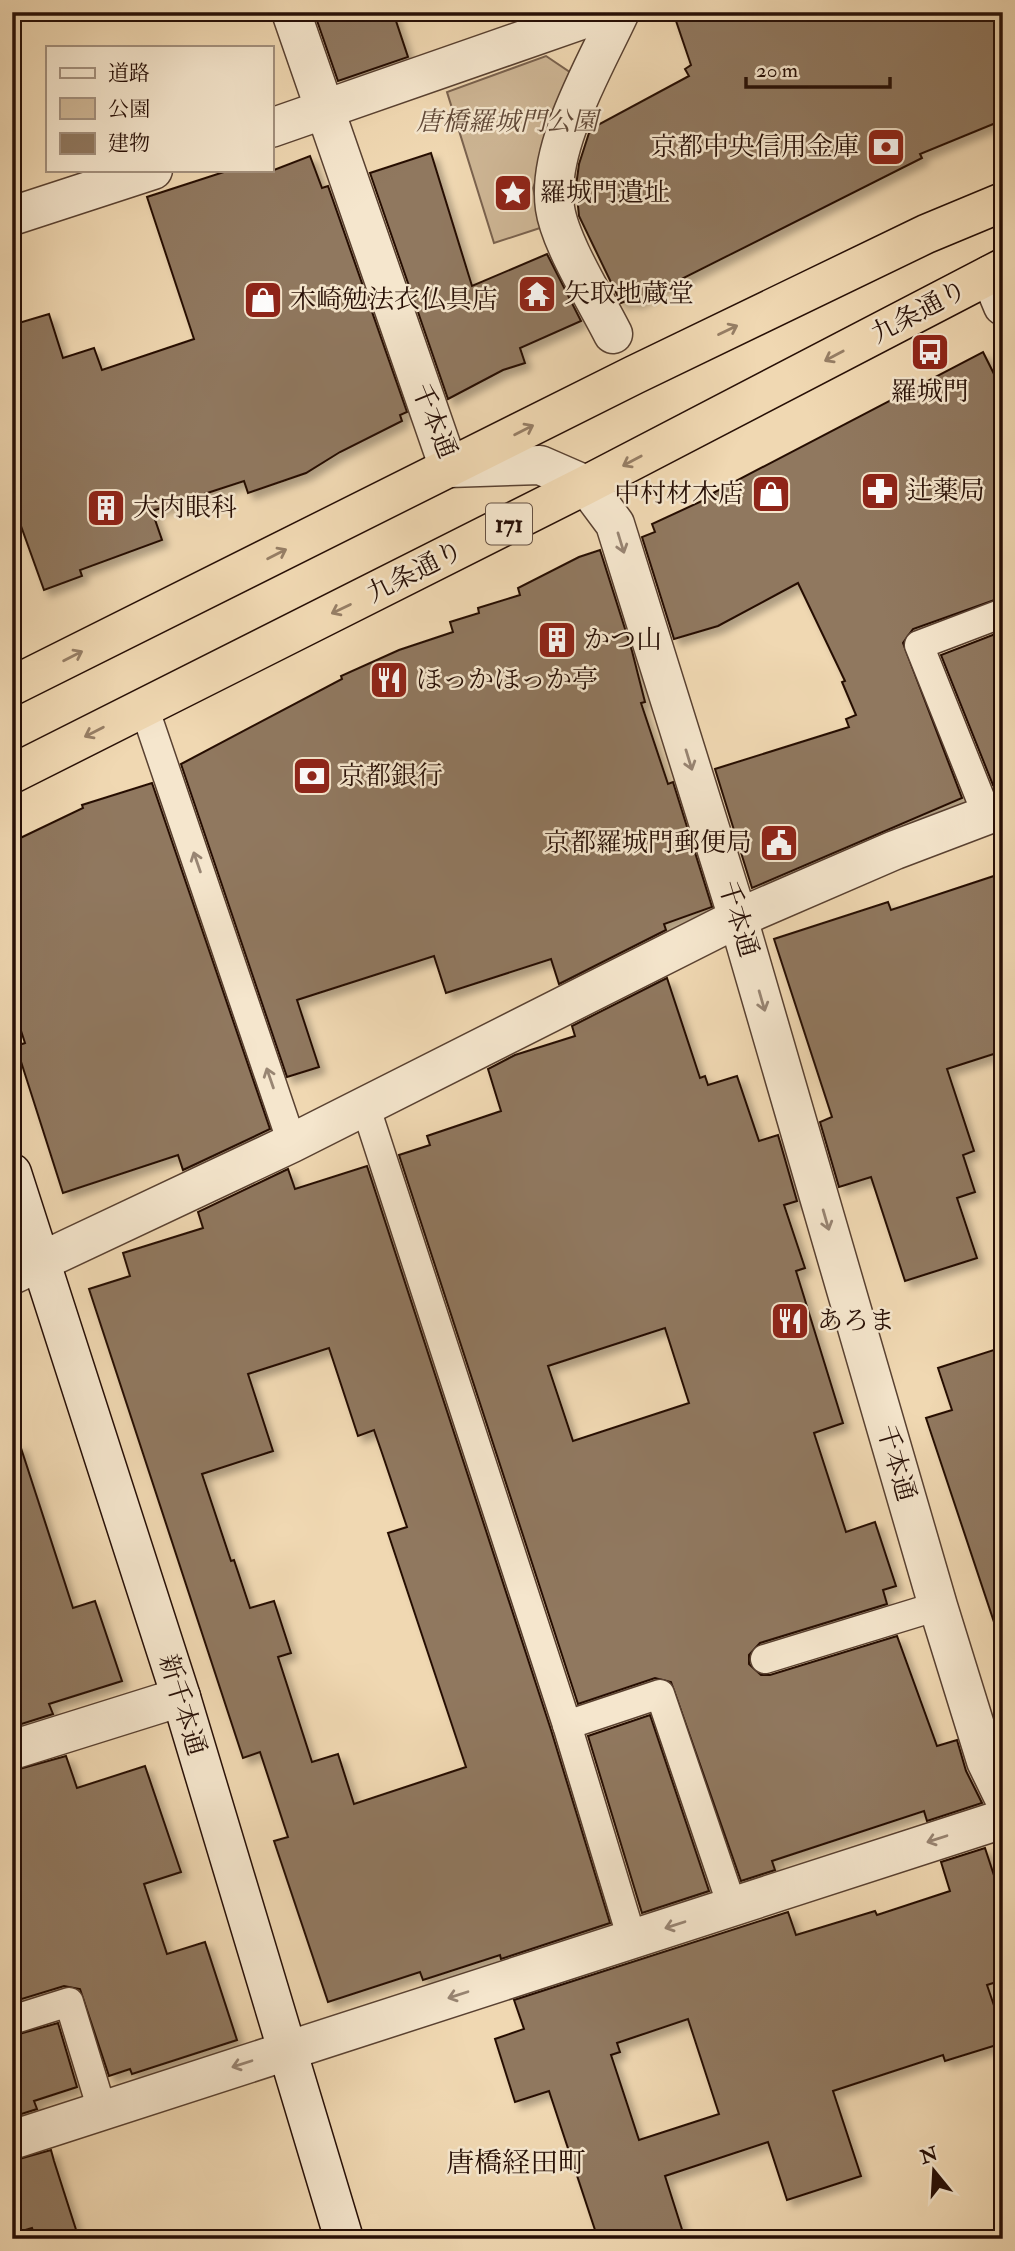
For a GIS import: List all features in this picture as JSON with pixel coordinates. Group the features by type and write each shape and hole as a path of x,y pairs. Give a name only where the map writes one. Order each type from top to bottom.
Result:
{"highway":[{"path":"12,686 822,284 1003,202"},
{"name":"九条通り","path":"12,774 586,485 999,283"}],"street":[{"name":"千本通","path":"291,12 449,468 540,465 586,485 615,524 738,918 938,1606 986,1761 1003,1796"},
{"path":"273,127 604,12"},
{"path":"613,334 561,229 555,208 554,181 562,147 578,103 620,12"},
{"path":"12,216 147,172"},
{"path":"26,1269 292,1143 738,918 895,850 995,812"},
{"name":"新千本通","path":"12,1173 26,1269 181,1697 344,2239"},
{"path":"12,1750 181,1697"},
{"path":"12,2140 1003,1819"}],"lane":[{"path":"995,812 919,645 1003,613"},
{"path":"144,707 292,1143"},
{"path":"365,1105 567,1725 632,1939"},
{"path":"765,1659 938,1606"},
{"path":"567,1725 660,1694 732,1906"},
{"path":"12,2020 69,2002 102,2110"}],"green space":[{"name":"唐橋羅城門公園","path":"546,56 577,77 533,188 543,227 494,243 447,92"}],"building":[{"path":"314,12 393,12 408,57 338,81"},
{"path":"673,12 990,12 993,17 1003,13 1003,120 920,154 922,158 634,303 632,299 621,303 579,216 576,186 579,164 589,133 594,127 689,76 685,69 691,65"},
{"path":"431,153 472,286 547,254 581,321 520,348 525,363 503,370 448,399 370,173"},
{"path":"310,156 322,188 328,186 407,412 400,415 402,421 340,452 306,473 248,493 244,481 152,511 162,540 80,570 82,576 44,590 12,501 12,325 49,314 63,358 94,348 102,370 194,339 147,197 224,172 274,170"},
{"path":"983,352 1003,392 1003,597 913,629 903,643 962,798 752,888 715,769 849,727 846,719 856,715 842,682 845,681 798,583 718,626 674,639 642,537 655,532 652,524 715,495 713,493"},
{"path":"600,550 632,651 645,702 641,703 668,784 673,782 712,907 664,924 666,930 559,984 551,959 446,993 434,956 297,1000 319,1067 287,1077 181,764 342,679 341,676 399,650 453,632 450,622 479,613 478,608 520,595 518,588 579,557"},
{"path":"1003,631 1003,780 993,785 941,655"},
{"path":"152,783 270,1129 183,1170 178,1155 63,1193 16,1046 25,1043 12,1003 12,842 83,808 82,805"},
{"path":"1003,873 1003,1051 947,1069 974,1151 963,1155 975,1192 957,1198 977,1258 905,1281 871,1177 839,1187 820,1122 832,1117 774,939 888,902 891,910"},
{"path":"667,978 700,1078 705,1076 708,1085 737,1076 759,1141 778,1135 797,1201 784,1205 805,1268 796,1271 843,1423 814,1433 846,1532 875,1522 896,1586 883,1590 887,1604 760,1643 749,1655 749,1664 761,1675 770,1675 897,1636 937,1746 957,1740 966,1771 982,1803 927,1821 924,1811 772,1861 775,1870 741,1881 671,1682 655,1678 578,1704 399,1155 430,1145 427,1136 501,1111 488,1069 515,1055 575,1036 572,1026","holes":["665,1328 689,1403 573,1441 548,1366"]},
{"path":"367,1166 551,1730 610,1923 501,1959 500,1955 423,1980 420,1972 328,2002 274,1841 288,1837 260,1752 243,1758 89,1289 130,1276 123,1253 203,1228 198,1212 288,1169 295,1189","holes":["329,1348 358,1436 374,1430 407,1527 388,1533 466,1767 354,1804 338,1754 312,1762 278,1657 291,1653 274,1601 250,1608 202,1474 273,1451 248,1374"]},
{"path":"1003,1347 1003,1623 995,1625 926,1418 952,1410 938,1368"},
{"path":"20,1445 73,1608 95,1601 122,1681 49,1704 53,1714 12,1727 12,1446"},
{"path":"650,1715 709,1891 642,1913 588,1736"},
{"path":"66,1756 77,1788 145,1766 181,1872 144,1884 167,1954 205,1942 237,2040 132,2074 130,2069 109,2076 80,1989 64,1986 12,2002 12,1771"},
{"path":"985,1848 1003,1903 1003,1980 987,1985 1003,2032 1003,2043 945,2061 943,2055 833,2091 861,2176 787,2200 768,2142 665,2176 685,2239 598,2239 549,2091 515,2102 495,2039 524,2029 514,2000 788,1912 796,1935 875,1911 877,1915 950,1891 941,1862","holes":["688,2019 719,2114 639,2140 611,2055 620,2052 617,2043"]},
{"path":"58,2023 77,2087 34,2101 37,2109 12,2117 12,2036"},
{"path":"51,2150 79,2239 36,2239 32,2228 12,2234 12,2161"}],"place":[{"name":"京都中央信用金庫","path":"886,147"},
{"name":"羅城門遺址","path":"513,193"},
{"name":"矢取地蔵堂","path":"537,294"},
{"name":"木崎勉法衣仏具店","path":"263,300"},
{"name":"羅城門","path":"930,352"},
{"name":"辻薬局","path":"880,491"},
{"name":"中村材木店","path":"771,494"},
{"name":"大内眼科","path":"106,508"},
{"name":"かつ山","path":"557,640"},
{"name":"ほっかほっか亭","path":"389,680"},
{"name":"京都銀行","path":"312,776"},
{"name":"京都羅城門郵便局","path":"779,843"},
{"name":"あろま","path":"790,1321"}],"district":[{"name":"唐橋経田町","path":"516,2163"}]}
